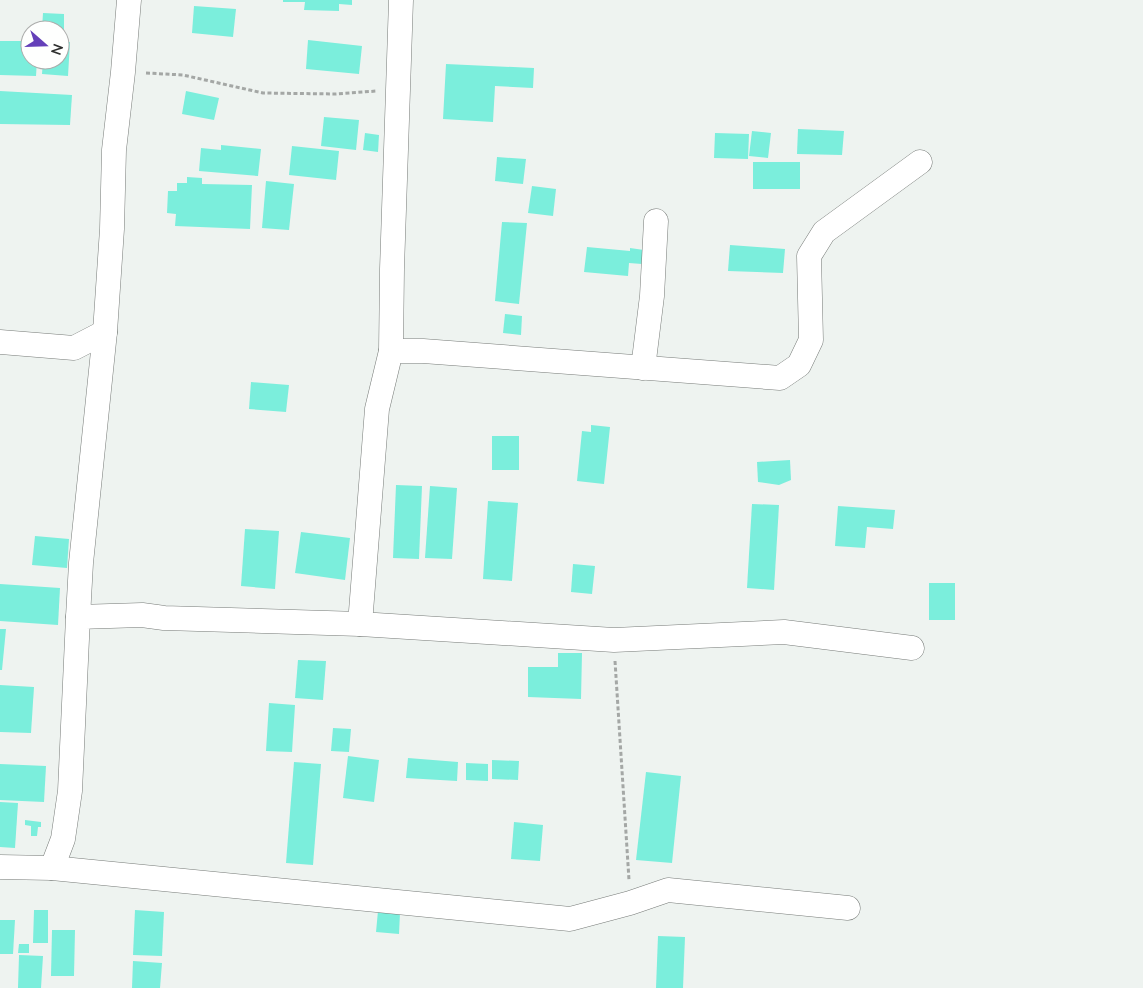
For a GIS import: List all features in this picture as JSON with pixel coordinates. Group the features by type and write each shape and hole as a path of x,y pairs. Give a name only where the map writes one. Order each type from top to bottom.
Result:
{"street":[{"path":"52,868 63,839 70,791 81,563 105,332 112,229 114,150 129,0"},
{"path":"360,624 377,410 391,352 401,0"},
{"path":"391,352 423,351 780,378 799,365 811,340 809,256 824,232 920,162"},
{"path":"643,368 652,296 656,221"},
{"path":"0,342 74,348 105,332"},
{"path":"78,617 142,615 164,618 360,624 614,640 784,632 912,648"},
{"path":"0,867 52,868 570,920 668,890 848,908"}],"path":[{"path":"123,72 183,75 262,92 335,94 398,89"},
{"path":"614,640 630,903"}],"building":[{"path":"283,0 352,0 352,5 339,4 339,11 304,10 305,2 283,2"},
{"path":"194,6 236,9 233,37 192,33"},
{"path":"43,13 64,14 64,20 43,20"},
{"path":"308,40 362,46 359,74 306,69"},
{"path":"0,41 20,41 20,70 36,70 36,76 0,75"},
{"path":"446,64 534,68 533,88 495,86 493,122 443,119"},
{"path":"42,70 68,70 68,76 42,74"},
{"path":"0,91 72,95 70,125 0,124"},
{"path":"186,91 219,98 214,120 182,114"},
{"path":"324,117 359,120 356,150 321,146"},
{"path":"798,129 844,131 842,155 797,154"},
{"path":"752,131 771,133 768,158 749,156"},
{"path":"365,133 379,135 378,152 363,150"},
{"path":"715,133 749,134 748,159 714,158"},
{"path":"221,145 261,149 258,176 199,171 201,148 221,150"},
{"path":"292,146 339,151 336,180 289,175"},
{"path":"497,157 526,159 523,184 495,181"},
{"path":"753,162 800,162 800,189 753,189"},
{"path":"187,177 202,178 202,184 252,185 250,229 175,226 176,214 167,213 168,191 177,191 177,183 187,183"},
{"path":"266,181 294,184 289,230 262,228"},
{"path":"532,186 556,189 553,216 528,213"},
{"path":"502,222 527,223 519,304 495,301"},
{"path":"730,245 785,249 783,273 728,271"},
{"path":"587,247 630,251 630,248 644,250 642,264 629,263 628,276 584,272"},
{"path":"505,314 522,316 521,335 503,333"},
{"path":"251,382 289,385 286,412 249,409"},
{"path":"591,425 610,427 604,484 577,481 582,431 591,432"},
{"path":"492,436 519,436 519,470 492,470"},
{"path":"790,460 791,480 779,485 758,482 757,462"},
{"path":"396,485 422,486 419,559 393,558"},
{"path":"430,486 457,488 452,559 425,558"},
{"path":"488,501 518,503 512,581 483,579"},
{"path":"752,504 779,505 774,590 747,588"},
{"path":"838,506 895,510 893,529 867,527 865,548 835,546"},
{"path":"245,529 279,531 275,589 241,586"},
{"path":"301,532 350,538 345,580 295,573"},
{"path":"35,536 69,539 67,568 32,565"},
{"path":"573,564 595,566 592,594 571,592"},
{"path":"929,583 955,583 955,620 929,620"},
{"path":"0,584 60,588 58,625 0,621"},
{"path":"0,629 6,629 2,670 0,670"},
{"path":"558,653 582,653 581,699 528,697 528,667 558,667"},
{"path":"298,660 326,661 323,700 295,698"},
{"path":"0,685 34,687 31,733 0,732"},
{"path":"269,703 295,705 292,752 266,751"},
{"path":"333,728 351,729 349,752 331,751"},
{"path":"348,756 379,760 374,802 343,798"},
{"path":"408,758 458,762 457,781 406,778"},
{"path":"492,760 519,761 518,780 492,779"},
{"path":"294,762 321,764 313,865 286,863"},
{"path":"466,763 488,764 488,781 466,780"},
{"path":"0,764 46,766 44,802 0,800"},
{"path":"646,772 681,776 672,863 636,860"},
{"path":"0,802 18,803 15,848 0,847"},
{"path":"25,820 41,822 41,827 38,827 37,836 31,836 31,826 25,825"},
{"path":"514,822 543,825 540,861 511,859"},
{"path":"34,910 48,910 48,943 33,943"},
{"path":"135,910 164,912 162,956 133,955"},
{"path":"378,911 400,913 399,934 376,932"},
{"path":"0,920 15,920 13,954 0,954"},
{"path":"52,930 75,930 74,976 51,976"},
{"path":"658,936 685,937 683,988 656,988"},
{"path":"19,944 29,944 29,953 18,953"},
{"path":"19,955 43,956 41,988 18,988"},
{"path":"133,961 162,963 160,988 132,988"}]}
